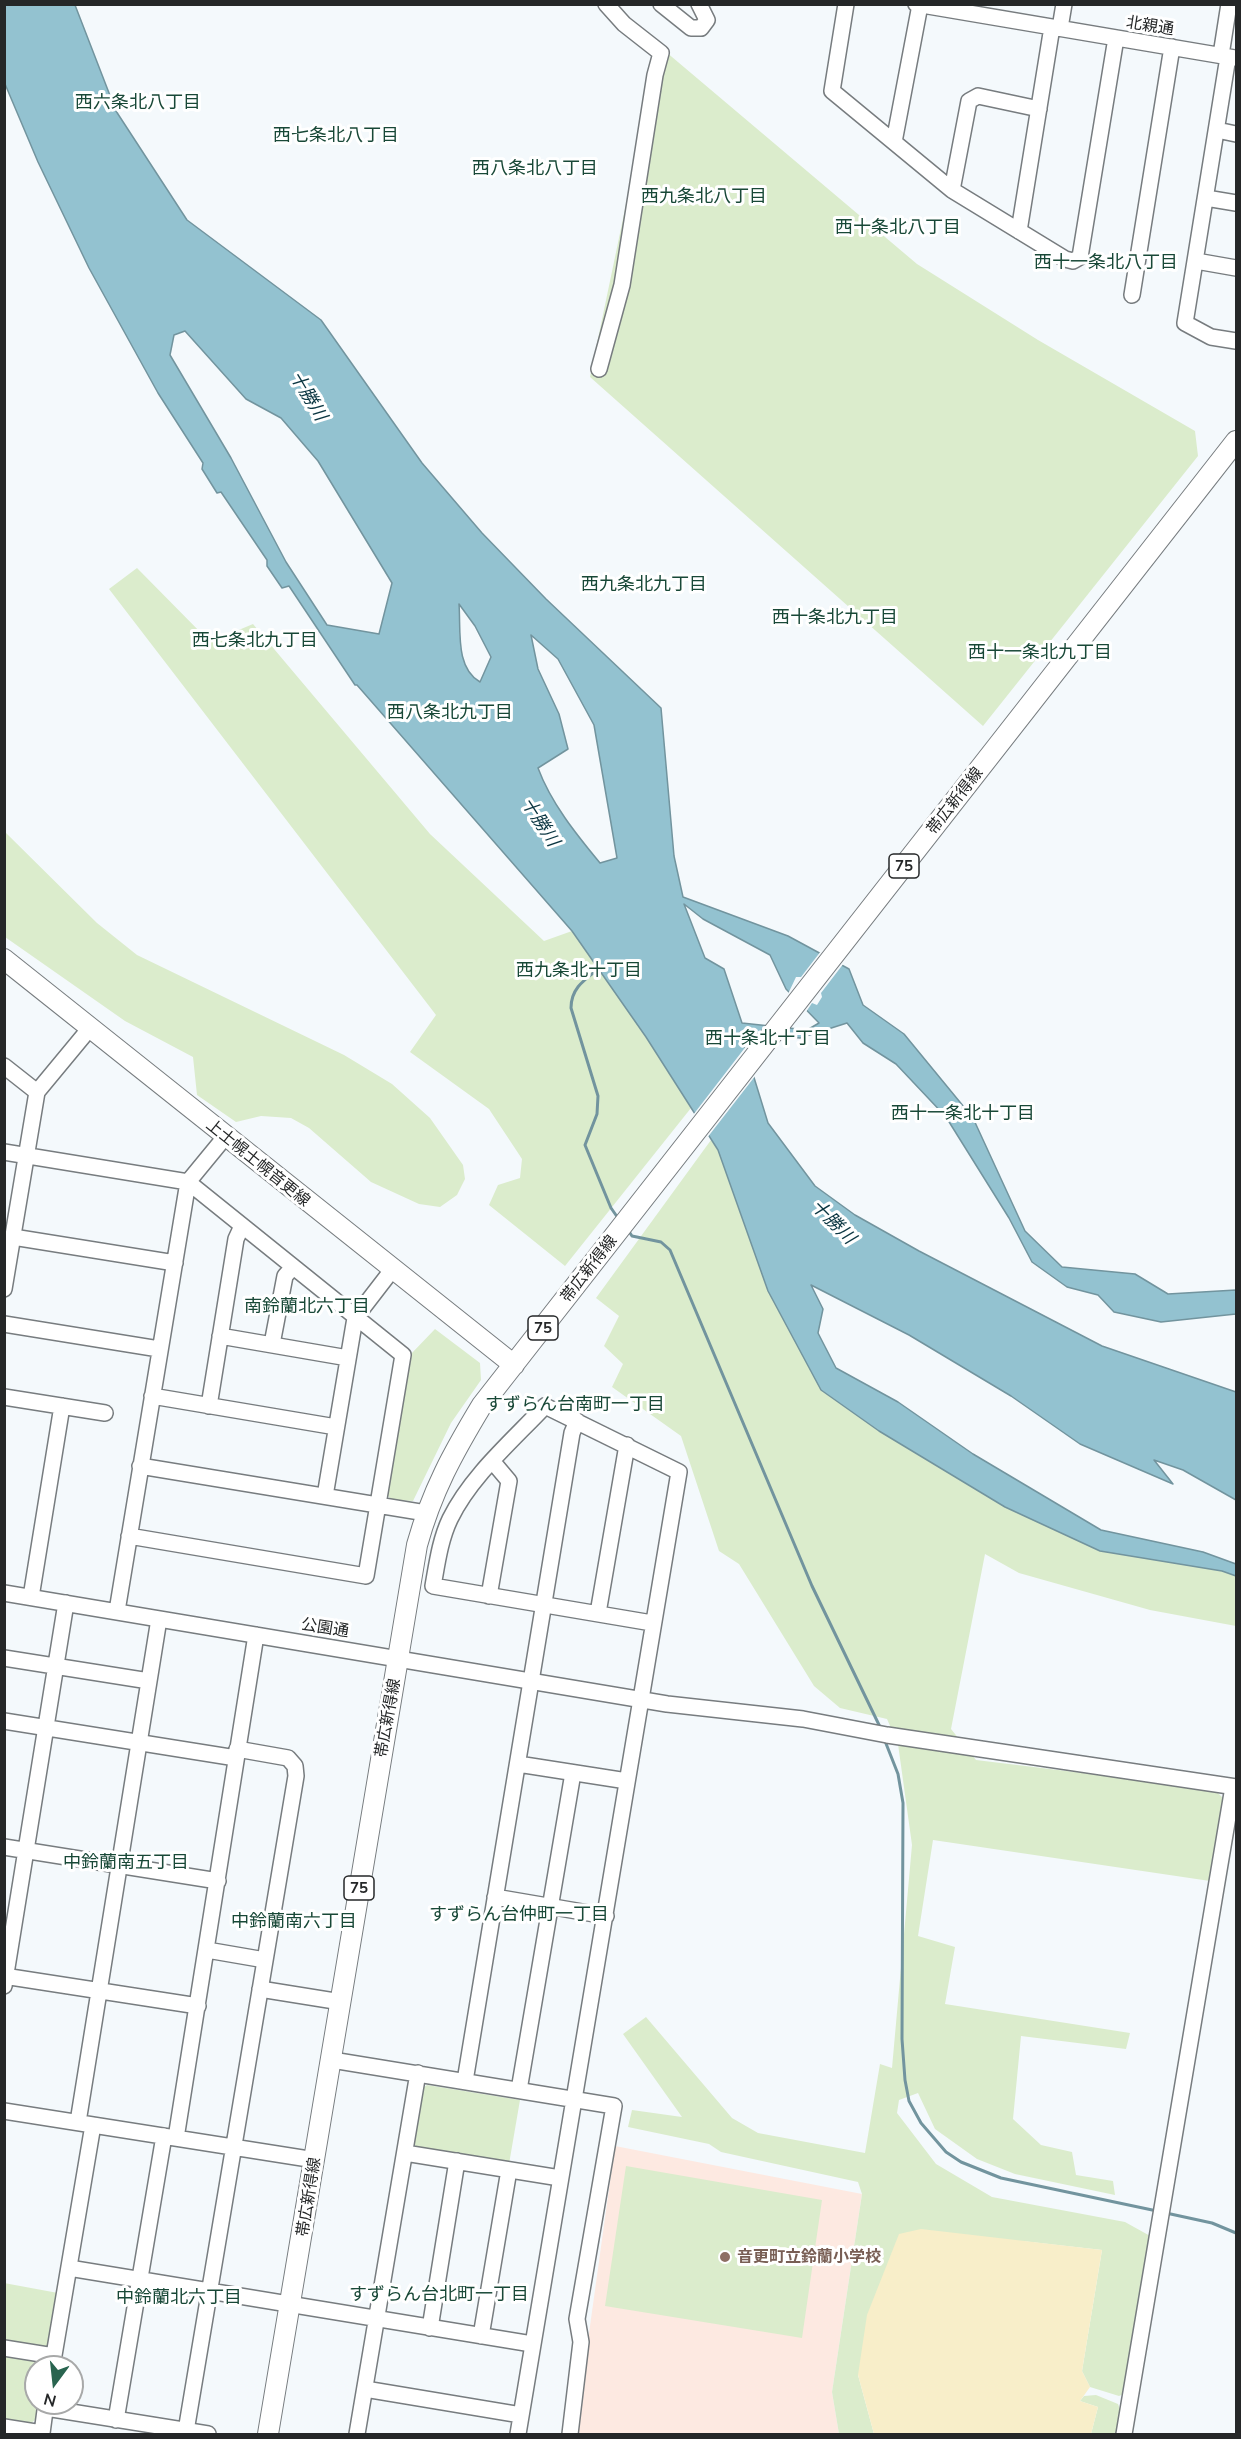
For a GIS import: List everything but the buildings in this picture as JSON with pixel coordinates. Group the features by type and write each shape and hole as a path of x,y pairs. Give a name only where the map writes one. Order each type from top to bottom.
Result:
{"main road":[{"name":"帯広新得線","path":"268,2434 417,1545 426,1513 449,1459 482,1405 1236,441"},
{"name":"上士幌士幌音更線","path":"4,959 514,1365"}],"street":[{"path":"599,369 622,285 655,75 661,53 624,24 606,4"},
{"path":"661,4 691,28 701,28 707,20 699,4"},
{"path":"846,4 832,90 952,190 1065,259 1073,261 1080,257 1116,38"},
{"path":"1019,231 1039,108 1056,28 1064,4"},
{"path":"1229,4 1228,57 1185,323 1211,337 1236,341"},
{"path":"894,141 918,5"},
{"name":"北親通","path":"918,5 1228,57"},
{"path":"1132,295 1172,47"},
{"path":"952,190 969,101 978,96 1039,108"},
{"path":"1217,130 1236,134"},
{"path":"1206,198 1236,203"},
{"path":"1196,261 1236,268"},
{"path":"4,1288 10,1240 37,1092 90,1028"},
{"path":"4,1066 37,1092"},
{"path":"117,1611 188,1182 225,1137"},
{"path":"4,1152 188,1182 403,1355 366,1576 129,1536"},
{"path":"209,1406 236,1239 242,1226"},
{"path":"10,1240 175,1263"},
{"path":"273,1344 285,1276 292,1267"},
{"path":"325,1496 355,1318 392,1270"},
{"path":"4,1324 159,1349"},
{"path":"220,1336 348,1358"},
{"path":"4,1396 105,1413"},
{"path":"152,1396 336,1426"},
{"path":"31,1597 62,1406"},
{"path":"518,2434 531,2344 606,1916 652,1623 679,1472 545,1406 472,1485 450,1519 442,1541 433,1586 652,1623"},
{"path":"465,2081 572,1433 577,1421"},
{"path":"598,1613 627,1445"},
{"path":"489,1596 509,1481 493,1462"},
{"path":"140,1466 426,1513"},
{"name":"公園通","path":"4,1593 640,1699 803,1719 880,1734 1234,1787"},
{"path":"66,1603 5,1979 100,1990 198,2006"},
{"path":"54,2355 69,2268 100,1990 159,1618"},
{"path":"116,2420 139,2280 198,2006 256,1635"},
{"path":"4,1658 149,1681"},
{"path":"4,1721 138,1743 288,1758 295,1766 296,1776 186,2431"},
{"path":"518,1764 627,1781"},
{"path":"519,2090 573,1773"},
{"path":"1124,2434 1234,1787"},
{"path":"4,1847 218,1881"},
{"path":"495,1897 606,1916"},
{"path":"207,1950 265,1960"},
{"path":"260,1989 341,2002"},
{"path":"332,2060 614,2106 577,2319 581,2342 570,2434"},
{"path":"357,2434 418,2073"},
{"path":"4,2111 315,2160"},
{"path":"405,2153 560,2178"},
{"path":"430,2328 457,2161"},
{"path":"481,2336 509,2170"},
{"path":"69,2268 531,2344"},
{"path":"4,2348 28,2355"},
{"path":"365,2389 521,2415"},
{"path":"84,2414 208,2434"},
{"path":"4,2427 42,2433 45,2415"}],"shaded area":[{"name":"音更町立鈴蘭小学校","path":"615,2146 862,2194 832,2392 839,2434 575,2434"}],"green space":[{"path":"659,46 917,264 1038,340 1195,431 1198,456 983,726 590,377"},
{"path":"137,568 210,642 253,624 430,834 544,941 572,931 646,1037 691,1108 565,1266 489,1205 498,1185 520,1178 522,1159 489,1109 410,1052 436,1015 109,589"},
{"path":"5,832 97,923 137,955 344,1055 392,1084 430,1118 463,1165 465,1179 457,1195 440,1207 419,1204 371,1182 309,1128 291,1118 261,1116 236,1122 197,1095 193,1057 125,1021 5,937"},
{"path":"711,1140 718,1150 821,1390 879,1431 1005,1507 1100,1551 1222,1571 1236,1576 1236,1626 1150,1610 1019,1573 985,1554 951,1729 976,1760 1214,1789 1223,1798 1210,1881 933,1840 918,1936 955,1947 945,2004 1130,2033 1126,2049 1021,2036 1013,2119 1041,2145 1072,2152 1076,2175 1113,2181 1115,2195 1015,2174 977,2159 935,2129 918,2093 899,2100 897,2113 936,2164 992,2197 1125,2222 1152,2237 1126,2393 1119,2396 1090,2387 1082,2371 1102,2250 1022,2241 858,2375 874,2434 839,2434 832,2392 862,2194 858,2182 721,2152 709,2144 628,2127 632,2110 682,2117 623,2034 646,2017 732,2118 758,2133 865,2153 880,2064 892,2068 912,1845 898,1744 887,1719 840,1708 814,1686 739,1564 719,1551 681,1436 612,1387 623,1364 604,1346 619,1316 596,1298"},
{"path":"435,1329 480,1363 481,1380 451,1423 413,1501 392,1500 385,1493 411,1354"},
{"path":"427,2085 520,2100 509,2164 417,2148 412,2141 421,2089"},
{"path":"626,2166 822,2200 802,2338 605,2306"},
{"path":"4,2283 58,2293 50,2347 43,2351 5,2344"},
{"path":"4,2352 24,2355 24,2415 37,2415 36,2419 29,2425 5,2421"},
{"path":"1096,2395 1118,2404 1123,2417 1120,2434 1091,2434 1098,2407 1080,2401 1084,2396"}],"sand":[{"path":"921,2229 1102,2250 1082,2371 1090,2387 1080,2401 1098,2407 1091,2434 874,2434 858,2375 867,2315 899,2234"}],"water":[{"name":"十勝川","path":"4,5 75,5 116,111 187,220 321,320 422,463 482,533 546,599 661,708 674,856 683,897 788,936 849,969 863,1005 904,1034 973,1118 1025,1231 1062,1267 1135,1274 1168,1294 1236,1290 1236,1314 1161,1322 1114,1312 1098,1295 1067,1287 1032,1262 1009,1218 946,1117 896,1064 863,1043 847,1023 800,1038 740,1032 768,1123 815,1186 855,1215 919,1251 1102,1346 1236,1392 1236,1500 1183,1470 1154,1460 1173,1484 1080,1444 1011,1396 909,1335 811,1285 823,1309 818,1333 836,1368 898,1402 973,1454 1101,1530 1203,1552 1236,1564 1236,1576 1222,1571 1100,1551 1005,1507 879,1431 821,1390 768,1291 718,1150 646,1037 572,931 355,685 289,586 282,588 267,566 267,560 221,492 217,493 202,469 203,463 158,393 89,268 38,162 5,84","holes":["185,331 246,399 281,418 318,461 392,583 379,634 327,625 286,562 231,458 170,355 174,335","459,604 475,626 491,657 480,682 466,668 460,636","531,635 558,659 594,725 617,858 600,863 557,806 543,781 538,768 568,749 559,714 538,669","684,904 703,919 770,955 786,989 819,1023 807,1030 742,1023 724,969 705,958"]}],"pier":[{"path":"821,951 844,963 821,993 822,997 817,1005 812,1003 806,1012 788,994 796,977 801,977"},
{"path":"747,1045 756,1075 707,1138 693,1115"}],"waterway":[{"path":"601,967 577,989 571,1008 598,1096 597,1114 585,1145 611,1208 618,1218"},
{"path":"628,1230 632,1236 661,1242 670,1250 812,1586 881,1729"},
{"path":"885,1741 898,1774 903,1803 902,2039 909,2101 921,2123 946,2152 961,2162 1001,2178 1157,2211"},
{"path":"1166,2213 1212,2223 1236,2233"}],"place":[{"name":"音更町立鈴蘭小学校","path":"725,2257"}],"district":[{"name":"西六条北八丁目","path":"138,103"},
{"name":"西七条北八丁目","path":"336,136"},
{"name":"西八条北八丁目","path":"535,169"},
{"name":"西九条北八丁目","path":"704,197"},
{"name":"西十条北八丁目","path":"898,228"},
{"name":"西十一条北八丁目","path":"1106,263"},
{"name":"西九条北九丁目","path":"644,585"},
{"name":"西十条北九丁目","path":"835,618"},
{"name":"西七条北九丁目","path":"255,641"},
{"name":"西十一条北九丁目","path":"1040,653"},
{"name":"西八条北九丁目","path":"450,713"},
{"name":"西九条北十丁目","path":"579,971"},
{"name":"西十条北十丁目","path":"768,1039"},
{"name":"西十一条北十丁目","path":"963,1114"},
{"name":"南鈴蘭北六丁目","path":"307,1307"},
{"name":"すずらん台南町一丁目","path":"575,1405"},
{"name":"中鈴蘭南五丁目","path":"126,1863"},
{"name":"すずらん台仲町一丁目","path":"519,1915"},
{"name":"中鈴蘭南六丁目","path":"294,1922"},
{"name":"すずらん台北町一丁目","path":"439,2295"},
{"name":"中鈴蘭北六丁目","path":"179,2298"}]}
